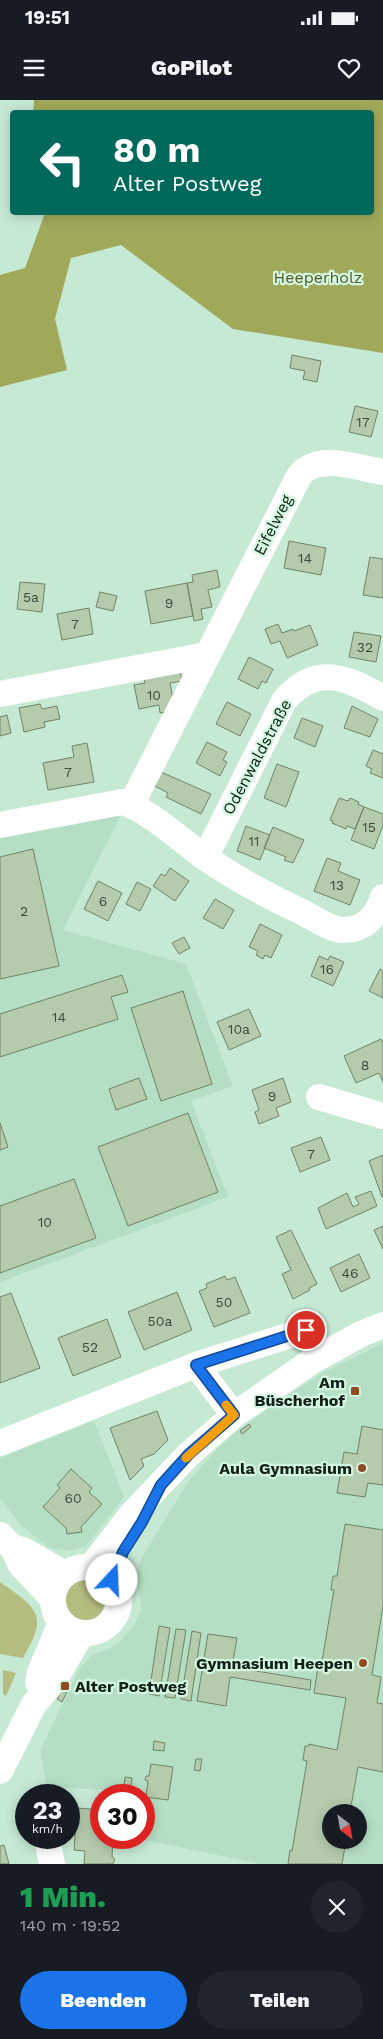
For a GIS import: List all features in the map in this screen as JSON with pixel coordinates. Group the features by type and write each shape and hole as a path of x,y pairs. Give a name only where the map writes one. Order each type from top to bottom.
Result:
{"street":[{"name":"Eifelweg","path":"131,805 303,470 314,464 324,462 383,472"},
{"path":"0,694 207,655"},
{"name":"Odenwaldstraße","path":"205,858 284,701 295,688 308,680 327,677 363,687 383,698"},
{"path":"0,824 116,802 131,805 205,858 258,892 336,929 352,929 372,919 378,911 383,898"},
{"path":"319,1098 383,1116"},
{"path":"102,1573 123,1552 142,1522 161,1485 195,1448 234,1415 306,1365 361,1334 383,1325"},
{"path":"0,1443 196,1365 306,1330"},
{"path":"196,1365 234,1415"},
{"path":"6,1541 65,1574"},
{"path":"0,1771 34,1704 54,1681 65,1618 58,1582 73,1569 102,1573 118,1592 119,1603 116,1614 106,1627 98,1631 65,1618 21,1565 6,1541"},
{"path":"49,1849 52,1864"}],"shaded area":[{"path":"122,813 63,930 186,964 233,1086 191,1101 228,1197 0,1282 0,836"},
{"path":"383,1343 383,1864 261,1864 155,1842 155,1784 90,1784 90,1789 80,1789 80,1784 46,1784 40,1751 79,1669 92,1655 107,1650 120,1641 134,1626 141,1609 137,1572 142,1557 188,1482 216,1450 236,1432 280,1400 326,1371"},
{"path":"94,1421 124,1497 86,1546 70,1551 54,1549 47,1546 22,1526 0,1499 0,1458"},
{"path":"88,1579 96,1582 102,1588 105,1600 102,1612 96,1618 80,1621 72,1618 66,1612 63,1596 66,1588 72,1582"},
{"path":"0,1582 24,1600 37,1618 32,1642 23,1658 0,1654"},
{"path":"3,1670 16,1673 6,1696 3,1694"}],"green space":[{"name":"Heeperholz","path":"34,100 383,100 383,353 233,329 121,245 71,258 55,319 67,370 0,387 0,275 25,268 44,215 374,215 374,110 33,110"}],"building":[{"path":"292,355 321,361 317,382 303,379 305,371 290,368"},
{"path":"355,406 378,411 371,437 349,432"},
{"path":"289,541 326,548 321,575 284,568"},
{"path":"370,557 383,559 383,598 363,595"},
{"path":"217,570 220,587 208,590 212,607 201,609 203,619 194,621 187,583 193,582 192,575"},
{"path":"20,582 45,584 42,612 17,609"},
{"path":"187,583 193,616 151,624 145,591"},
{"path":"100,592 117,596 113,611 96,607"},
{"path":"89,608 93,634 62,640 57,614"},
{"path":"278,624 282,633 310,625 318,645 287,658 280,641 271,644 265,629"},
{"path":"354,632 381,636 376,662 349,657"},
{"path":"249,657 273,669 266,683 262,681 258,689 238,679"},
{"path":"180,671 182,681 170,683 175,710 160,713 159,705 139,709 134,685 145,683 144,679"},
{"path":"227,702 251,714 240,736 216,724"},
{"path":"40,704 42,709 57,706 60,719 44,722 45,727 24,732 19,708"},
{"path":"352,706 378,719 370,737 344,728"},
{"path":"7,715 11,733 0,736 0,717"},
{"path":"302,718 323,726 315,747 294,738"},
{"path":"207,742 227,752 223,760 227,762 220,776 196,763"},
{"path":"87,743 94,782 48,790 43,763 74,757 72,746"},
{"path":"373,750 383,754 383,778 370,773 372,769 366,766"},
{"path":"277,764 299,772 286,807 264,798"},
{"path":"161,772 211,794 201,814 166,797 168,793 155,786"},
{"path":"339,798 348,801 350,798 359,802 358,804 364,807 355,829 347,826 346,829 332,823 333,821 330,820"},
{"path":"364,807 383,814 383,825 374,849 351,840"},
{"path":"246,826 270,835 260,860 237,851"},
{"path":"273,827 304,840 293,863 284,860 286,857 264,848"},
{"path":"33,849 59,966 0,979 0,857"},
{"path":"327,858 341,863 338,871 360,880 350,905 314,891"},
{"path":"170,868 189,881 175,901 153,886 161,874 165,876"},
{"path":"98,881 122,893 108,921 84,909"},
{"path":"137,882 151,889 140,911 126,904"},
{"path":"215,899 234,910 223,929 203,918"},
{"path":"260,924 282,935 271,958 265,955 263,959 256,955 258,951 249,947"},
{"path":"184,937 190,948 179,954 172,943"},
{"path":"319,956 328,960 330,956 344,962 333,986 311,976"},
{"path":"380,969 383,971 383,998 369,991"},
{"path":"122,975 128,992 111,997 118,1019 0,1057 0,1014"},
{"path":"183,991 212,1084 161,1101 131,1008"},
{"path":"249,1009 261,1036 229,1050 217,1022"},
{"path":"381,1039 383,1044 383,1082 379,1073 356,1083 344,1056"},
{"path":"139,1078 147,1099 116,1110 109,1089"},
{"path":"283,1078 291,1102 276,1108 279,1116 259,1124 255,1112 259,1110 252,1090"},
{"path":"188,1113 218,1192 128,1226 98,1147"},
{"path":"0,1123 8,1147 0,1150"},
{"path":"321,1137 330,1160 300,1172 291,1148"},
{"path":"383,1155 383,1197 382,1197 369,1161"},
{"path":"74,1179 96,1238 0,1273 0,1206"},
{"path":"371,1191 377,1206 326,1229 318,1208 347,1193 353,1207 359,1204 355,1197"},
{"path":"383,1226 383,1249 374,1230"},
{"path":"291,1230 317,1284 293,1299 282,1274 291,1270 276,1237"},
{"path":"359,1254 370,1278 341,1292 330,1268"},
{"path":"225,1276 227,1280 235,1277 250,1313 214,1327 199,1291 207,1288 206,1284"},
{"path":"177,1292 192,1330 144,1350 128,1312"},
{"path":"11,1293 40,1368 0,1383 0,1297"},
{"path":"107,1319 121,1357 73,1376 58,1338"},
{"path":"157,1411 168,1440 154,1454 141,1459 144,1466 130,1480 110,1428"},
{"path":"249,1424 251,1427 242,1434 240,1431"},
{"name":"Aula Gymnasium","path":"362,1426 383,1430 383,1485 368,1483 365,1497 337,1493 344,1452 357,1454"},
{"path":"71,1469 92,1488 89,1492 102,1504 81,1527 82,1532 67,1534 66,1528 43,1507 60,1488 57,1485"},
{"path":"345,1524 383,1530 383,1606 372,1675 381,1677 377,1703 383,1704 383,1772 358,1767 351,1804 322,1804 322,1849 344,1849 342,1864 288,1864 290,1850 292,1851 307,1761 303,1760 305,1746 309,1746 309,1744 337,1750 346,1698 314,1693 318,1666 321,1667 334,1590 331,1590 333,1576 337,1576"},
{"path":"159,1626 170,1628 159,1696 149,1694"},
{"path":"176,1629 186,1630 175,1698 165,1697"},
{"path":"192,1631 201,1633 191,1701 181,1699"},
{"path":"208,1634 237,1638 232,1667 311,1680 310,1690 230,1677 226,1706 197,1701"},
{"path":"62,1690 67,1692 62,1702 57,1699"},
{"path":"154,1741 165,1743 164,1751 153,1750"},
{"path":"196,1759 202,1759 200,1771 194,1770"},
{"path":"151,1764 173,1767 168,1800 155,1798 155,1784 148,1784 148,1781 145,1780 146,1776 149,1776"},
{"path":"125,1777 132,1778 131,1784 124,1784"},
{"path":"80,1808 90,1809 90,1849 112,1849 112,1857 115,1859 113,1864 84,1864 85,1851 74,1850 80,1849"},
{"path":"4,1845 9,1864 0,1864 0,1846"}],"slow traffic":[{"path":"186,1458 207,1437 234,1415 226,1405"}],"place":[{"name":"Am Büscherhof","path":"355,1391"},
{"name":"Aula Gymnasium","path":"362,1468"},
{"name":"Gymnasium Heepen","path":"363,1663"},
{"name":"Alter Postweg","path":"65,1686"}],"route":[{"path":"112,1580 123,1552 142,1522 161,1485 189,1454 234,1415 196,1365 306,1330"}]}
